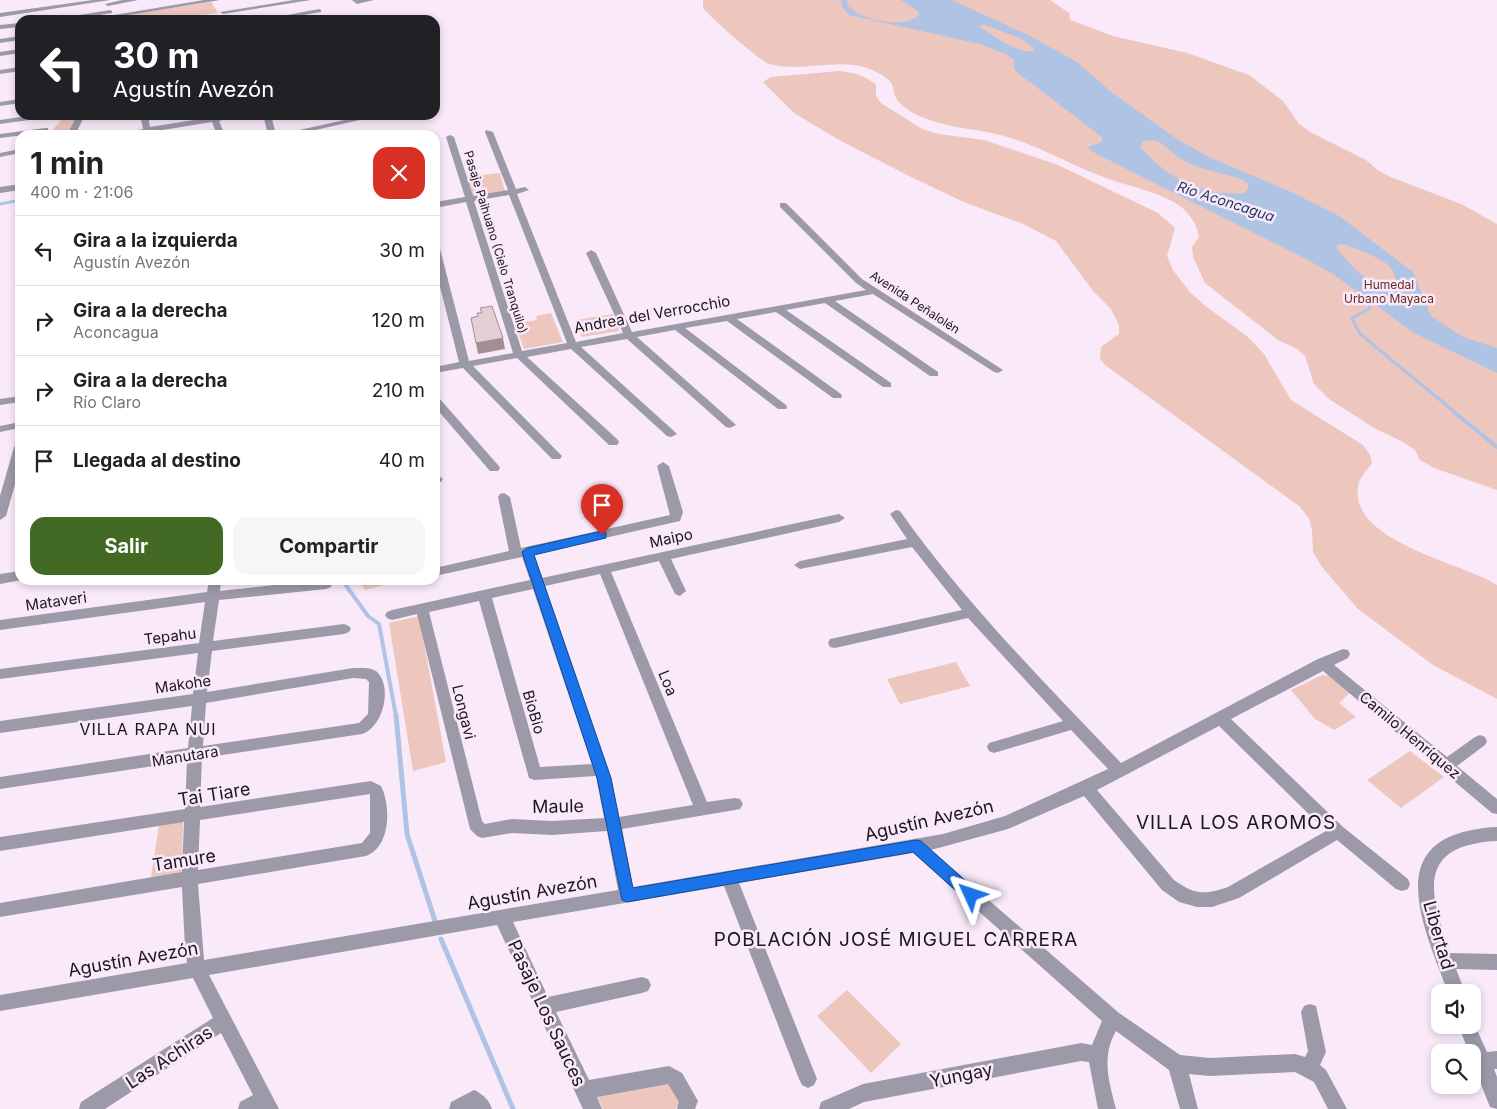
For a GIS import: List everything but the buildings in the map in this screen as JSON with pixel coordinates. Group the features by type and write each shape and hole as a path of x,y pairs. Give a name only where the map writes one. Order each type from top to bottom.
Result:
{"street":[{"path":"0,14 107,1 135,0"},
{"path":"118,15 217,0 224,15"},
{"path":"223,12 308,0"},
{"path":"304,15 320,13 313,0"},
{"path":"356,1 371,0"},
{"path":"107,1 111,15"},
{"path":"0,27 15,25"},
{"path":"0,41 15,39"},
{"path":"0,54 15,52"},
{"path":"0,72 15,70"},
{"path":"0,104 15,102"},
{"path":"0,122 15,120"},
{"path":"145,120 147,130"},
{"path":"171,130 188,120"},
{"path":"298,130 318,124 345,120"},
{"path":"489,132 572,344 671,434"},
{"path":"0,136 15,134"},
{"name":"Pasaje Paihuano (Cielo Tranquilo)","path":"450,136 518,354"},
{"path":"0,155 15,152"},
{"path":"0,190 15,188"},
{"path":"440,204 525,190"},
{"name":"Avenida Peñalolén","path":"783,205 859,281 998,370"},
{"path":"591,253 629,335 730,425"},
{"path":"440,267 465,364 556,456"},
{"name":"Andrea del Verrocchio","path":"440,369 875,291"},
{"path":"827,300 934,374"},
{"path":"778,309 887,385"},
{"path":"730,318 837,396"},
{"path":"677,327 782,407"},
{"path":"518,354 613,442"},
{"path":"0,402 15,400"},
{"path":"440,406 494,468"},
{"path":"0,429 15,426"},
{"path":"0,516 15,464"},
{"path":"440,571 676,518 677,512 663,466"},
{"path":"504,497 522,553 536,584 601,769 614,824 627,896"},
{"path":"896,514 914,542 970,613 1118,770"},
{"name":"Maipo","path":"392,615 839,518"},
{"path":"800,565 914,542"},
{"path":"663,556 680,591"},
{"name":"Loa","path":"604,569 702,810"},
{"path":"0,579 15,577"},
{"path":"215,585 199,699 195,755 190,879 193,949 197,969 267,1103 248,1109"},
{"name":"Mataveri","path":"0,625 214,596 317,585"},
{"name":"BioBio","path":"484,594 534,774 601,769"},
{"name":"Longavi","path":"422,608 475,824"},
{"path":"835,644 970,613"},
{"name":"Tepahu","path":"0,674 344,629"},
{"name":"Agustín Avezón","path":"0,1003 943,841 1008,822 1086,788 1343,654"},
{"name":"Camilo Henríquez","path":"1323,663 1497,808"},
{"name":"Makohe","path":"0,727 199,699 353,673 370,674 376,681 375,716 369,725"},
{"path":"1220,717 1338,832 1402,884"},
{"path":"994,747 1074,723"},
{"name":"Manutara","path":"0,783 195,755 362,728 369,725"},
{"path":"1446,766 1480,741"},
{"name":"Tai Tiare","path":"0,844 371,787 376,790 378,795 377,838 373,846"},
{"path":"1086,788 1168,885 1185,897 1197,900 1212,900 1233,892 1338,832"},
{"name":"Maule","path":"475,824 482,831 512,826 552,828 614,824 735,804"},
{"name":"Libertad","path":"1453,984 1428,904 1425,881 1435,856 1458,840 1497,834"},
{"name":"Tamure","path":"0,910 359,851 373,846"},
{"path":"916,846 1113,1019 1177,1064 1210,1067 1295,1064 1309,1068 1320,1076 1338,1109"},
{"path":"729,877 808,1079"},
{"name":"Pasaje Los Sauces","path":"502,918 593,1109"},
{"path":"1445,962 1497,962"},
{"path":"544,1006 642,984"},
{"path":"1309,1068 1317,1052 1310,1012"},
{"path":"1107,1109 1096,1054 1101,1038 1113,1019"},
{"name":"Las Achiras","path":"88,1109 224,1021"},
{"path":"1473,1034 1489,1060 1497,1100"},
{"name":"Yungay","path":"828,1109 863,1093 1081,1052 1096,1054"},
{"path":"1177,1064 1189,1109"},
{"path":"583,1090 669,1075 676,1079 689,1101 686,1109"},
{"path":"458,1109 478,1104"}],"green space":[{"name":"Humedal Urbano Mayaca","path":"703,0 1050,0 1069,13 1070,20 1113,36 1187,53 1249,75 1283,101 1299,124 1312,133 1366,160 1379,171 1393,178 1461,204 1497,224 1497,490 1434,468 1420,460 1415,450 1403,442 1374,428 1329,399 1314,384 1305,356 1297,349 1278,340 1205,283 1193,257 1192,247 1199,237 1197,228 1190,216 1180,206 1163,197 1106,178 1017,140 939,123 911,112 895,97 890,81 870,69 845,64 794,67 769,64 707,13 703,8"},
{"path":"211,2 218,13 203,15 125,15"},
{"path":"840,71 868,79 876,85 876,96 881,103 922,129 939,134 984,140 1058,165 1158,213 1175,228 1167,256 1173,270 1189,291 1204,305 1248,337 1264,354 1291,400 1363,445 1370,455 1372,463 1359,482 1359,502 1369,520 1386,534 1409,547 1480,576 1497,585 1497,699 1433,665 1358,609 1322,567 1313,552 1312,530 1309,518 1299,506 1105,365 1100,358 1101,347 1119,334 1119,325 1111,309 1093,291 1056,241 1021,223 966,203 839,140 794,113 763,82 771,77"},
{"path":"62,120 74,120 70,130 52,130"},
{"path":"500,173 505,191 470,197 464,177"},
{"path":"551,313 563,342 524,349 515,324 537,320 536,316"},
{"path":"613,314 619,331 582,337 576,320"},
{"path":"362,585 384,585 365,590"},
{"path":"419,616 446,762 413,771 389,623"},
{"path":"956,662 970,686 900,704 887,679"},
{"path":"1322,675 1330,676 1351,692 1339,703 1356,717 1334,730 1315,719 1291,690"},
{"path":"1410,751 1444,777 1401,808 1367,780"},
{"path":"183,821 182,873 151,877 159,825"},
{"path":"847,990 901,1044 871,1073 817,1016"},
{"path":"669,1080 682,1104 675,1109 603,1109 596,1094"}],"water":[{"name":"Río Aconcagua","path":"841,0 848,0 847,4 860,15 881,21 904,22 919,15 918,11 901,0 952,0 1028,35 1077,62 1111,92 1180,141 1209,157 1289,191 1339,216 1413,272 1431,316 1463,337 1497,348 1497,373 1414,333 1333,274 1308,260 1091,151 1088,147 1102,142 1102,137 1018,73 1014,69 1014,60 1008,55 980,44 849,15 842,7","holes":["983,24 1022,39 1036,50 1030,51 1015,48 979,26","1154,140 1166,146 1188,163 1243,180 1248,184 1248,189 1244,193 1213,192 1186,183 1162,168 1151,158 1140,147 1143,142","1346,245 1368,253 1387,264 1395,276 1396,284 1379,284 1363,276 1336,246"]}],"waterway":[{"path":"0,204 15,201"},
{"path":"1370,300 1372,302 1369,309 1352,318 1360,334 1456,413"},
{"path":"1454,412 1497,447"},
{"path":"346,585 368,616 379,624 396,716"},
{"path":"396,715 407,834 435,921"},
{"path":"441,939 513,1109"}],"district":[{"name":"VILLA RAPA NUI","path":"148,729"},
{"name":"VILLA LOS AROMOS","path":"1236,822"},
{"name":"POBLACIÓN JOSÉ MIGUEL CARRERA","path":"896,939"}],"route":[{"path":"602,535 527,552 536,584 604,778 627,896 916,846 971,895"}]}
